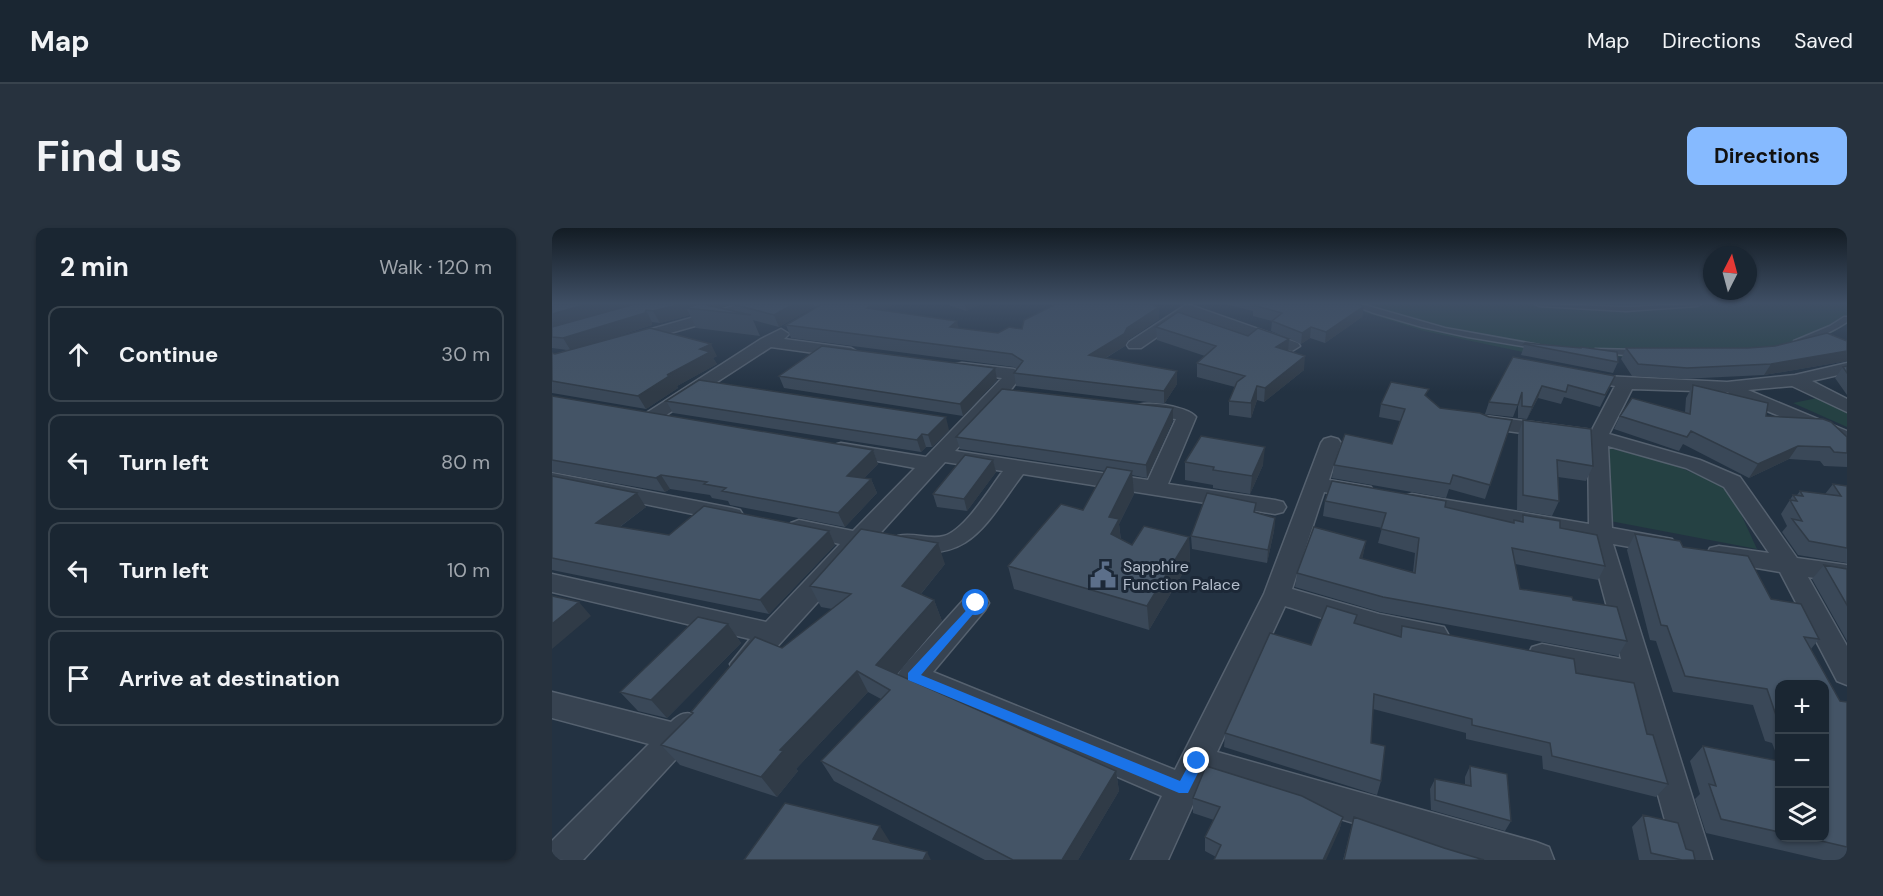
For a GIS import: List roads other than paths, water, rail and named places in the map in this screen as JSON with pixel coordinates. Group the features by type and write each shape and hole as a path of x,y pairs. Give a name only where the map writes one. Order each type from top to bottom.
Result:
{"street":[{"path":"618,344 653,333"},
{"path":"650,417 774,333"},
{"path":"777,333 873,356"},
{"path":"1136,345 1149,333"},
{"path":"1257,333 1292,346"},
{"path":"559,860 937,459 958,423 1012,394 1014,374 943,365"},
{"path":"1592,376 1626,383 1727,387 1795,380 1846,370"},
{"path":"1795,380 1847,406"},
{"path":"701,383 736,388"},
{"path":"1626,383 1598,437 1601,544 1694,860"},
{"path":"1727,387 1847,438"},
{"path":"1124,407 1180,413 1186,417 1156,487"},
{"path":"628,414 674,421"},
{"path":"1485,422 1598,437 1693,464 1732,482 1789,565 1847,673"},
{"path":"1149,860 1277,594 1331,443"},
{"path":"827,447 1017,467 1275,507"},
{"path":"776,523 905,542 938,544 956,540 972,525 1017,467"},
{"path":"552,479 752,519"},
{"path":"1315,484 1602,535 1847,574"},
{"path":"552,583 771,634"},
{"path":"1277,594 1379,624 1458,639"},
{"path":"976,603 912,676 1190,775 1536,860"},
{"path":"1515,650 1639,674"},
{"path":"552,705 676,737"}],"lane":[{"path":"1462,333 1546,348"},
{"path":"1792,342 1817,333"},
{"path":"1593,351 1653,354"}],"place":[{"name":"Sapphire Function Palace","path":"1103,575"}]}
